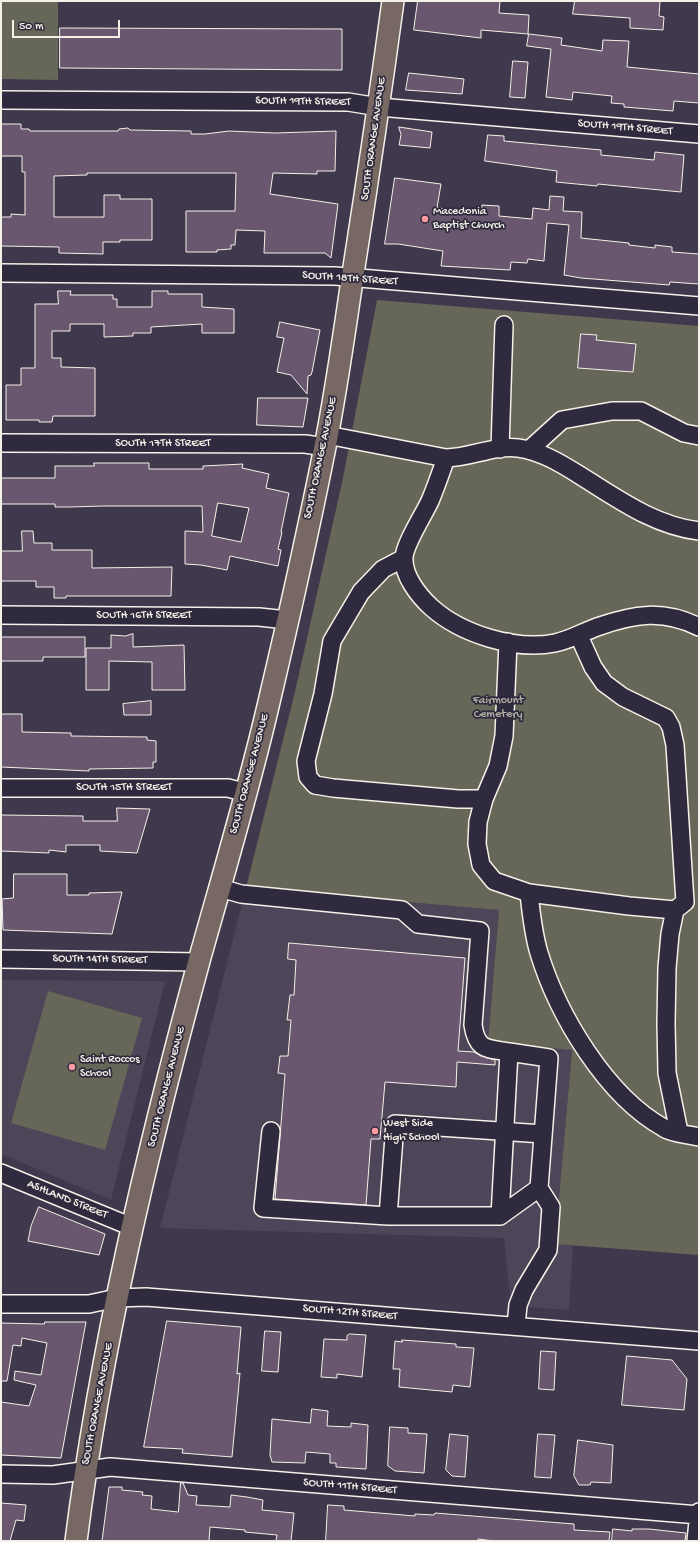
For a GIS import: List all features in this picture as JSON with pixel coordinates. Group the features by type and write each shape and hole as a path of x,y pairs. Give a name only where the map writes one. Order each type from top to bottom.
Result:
{"main road":[{"name":"SOUTH ORANGE AVENUE","path":"76,1541 85,1469 132,1227 199,962 247,793 270,701 326,441 353,278 379,107 393,1"}],"street":[{"name":"SOUTH 19TH STREET","path":"1,100 348,102 379,107 699,134"},
{"name":"SOUTH 18TH STREET","path":"1,273 335,276 699,306"},
{"path":"500,448 504,324"},
{"path":"529,450 562,420 612,411 641,411 684,432 699,436"},
{"name":"SOUTH 17TH STREET","path":"1,443 305,444 326,441 446,458 461,458 500,448 517,448 529,450 556,461 646,516 699,531"},
{"path":"446,458 430,501 416,527 404,558 408,576 416,589 427,603 439,614 468,632 485,638 536,645 555,643 580,636 596,627 647,614 666,616 699,627"},
{"path":"404,558 383,569 361,592 332,641 323,694 306,761 308,778 315,785 333,788 458,799 484,799"},
{"name":"SOUTH 16TH STREET","path":"1,615 259,617 287,620"},
{"path":"580,636 593,667 604,683 623,697 666,718 671,727 675,745 685,902 675,910 670,934 667,968 666,1023 667,1073 679,1132"},
{"path":"508,642 504,736 498,766 484,799 478,822 477,844 482,865 494,881 529,893 643,908 675,910"},
{"name":"SOUTH 15TH STREET","path":"1,788 228,788 247,793"},
{"path":"220,888 241,894 402,910 418,924 480,931 473,1025 476,1041 483,1048 549,1058 539,1188 551,1207 548,1250 524,1290 518,1305 516,1326"},
{"path":"529,893 539,953 558,1004 586,1051 613,1085 640,1111 665,1129 699,1137"},
{"name":"SOUTH 14TH STREET","path":"1,959 199,962"},
{"path":"500,1216 509,1052"},
{"path":"388,1216 395,1124 543,1134"},
{"path":"271,1131 263,1208 388,1216 500,1216 539,1188"},
{"name":"ASHLAND STREET","path":"1,1173 132,1227"},
{"name":"SOUTH 12TH STREET","path":"1,1304 89,1304 117,1298 138,1296 699,1340"},
{"name":"SOUTH 11TH STREET","path":"1,1474 53,1475 85,1469 110,1467 699,1514"},
{"path":"696,1541 699,1514"}],"shaded area":[{"name":"West Side High School","path":"246,888 499,910 488,1042 572,1049 555,1243 573,1246 569,1310 511,1306 504,1238 160,1228"},
{"name":"Saint Roccos School","path":"1,980 165,981 111,1200 1,1154"}],"green space":[{"path":"1,1 58,1 58,80 1,79"},
{"name":"Fairmount Cemetery","path":"377,300 699,326 699,1255 555,1244 572,1050 488,1042 499,910 246,888 294,696 343,478"},
{"path":"48,991 142,1018 105,1150 11,1123"}],"building":[{"path":"418,1 500,1 499,13 529,15 528,34 481,30 481,38 414,30"},
{"path":"575,1 660,1 659,16 664,17 663,30 630,28 630,18 573,14"},
{"path":"60,28 342,29 342,70 60,68"},
{"path":"529,34 562,38 561,45 602,51 603,40 629,41 627,67 699,74 699,103 674,101 673,111 624,107 624,104 611,103 612,96 573,92 572,100 546,97 551,49 527,46"},
{"path":"513,61 528,62 525,98 510,97"},
{"path":"409,73 464,79 462,94 406,90"},
{"path":"1,124 21,124 21,129 29,129 30,131 118,131 119,129 128,128 130,130 191,131 191,134 205,134 229,131 275,133 336,131 335,171 317,171 317,174 273,173 270,194 338,204 331,258 325,253 264,253 265,231 236,230 235,245 231,245 231,249 217,250 217,252 186,252 186,211 235,211 236,173 87,173 87,175 54,176 54,217 104,217 104,195 120,195 120,199 152,199 152,240 120,240 120,242 103,242 103,254 59,253 59,247 1,246 1,217 11,217 11,214 25,215 25,172 22,172 22,156 1,156"},
{"path":"399,127 432,132 430,148 399,145 401,135"},
{"path":"488,135 504,136 504,141 601,150 601,155 654,160 655,152 684,155 681,192 598,184 597,186 556,182 557,171 485,161"},
{"path":"395,178 441,184 437,208 482,212 482,205 499,206 499,216 532,219 533,208 549,210 550,196 564,197 563,211 582,212 581,238 629,243 629,245 655,248 655,245 672,247 672,252 699,254 699,284 670,282 669,285 581,278 564,275 569,225 547,223 544,261 528,259 527,263 511,262 510,270 441,266 443,251 398,244 385,244"},
{"path":"58,291 71,291 70,295 113,295 113,299 117,299 117,307 152,307 152,291 168,291 168,294 202,294 202,307 234,309 234,333 202,333 202,324 151,327 151,333 133,333 133,336 104,337 104,324 70,324 70,331 52,331 52,358 61,358 61,367 95,368 95,416 53,416 52,422 39,422 39,420 6,420 6,385 21,385 21,368 35,368 35,304 58,304"},
{"path":"280,322 320,330 312,372 311,375 308,376 307,394 291,375 277,372 284,338 277,337"},
{"path":"581,334 597,335 596,340 636,344 633,372 578,368"},
{"path":"258,398 308,398 303,427 257,425"},
{"path":"94,463 149,463 149,469 203,469 203,466 243,464 242,468 269,474 266,488 289,493 278,549 281,550 278,566 230,556 227,570 201,565 185,564 185,531 203,532 202,506 55,507 55,504 1,504 1,478 55,478 55,466 94,466","holes":["218,503 249,508 241,542 212,536"]},
{"path":"22,531 33,531 34,543 52,543 52,550 92,550 92,568 172,567 171,596 66,596 66,598 54,598 54,587 36,587 36,581 1,581 1,551 22,551"},
{"path":"133,634 133,647 184,645 185,690 152,690 152,662 109,661 109,690 86,690 86,648 111,648 111,635 125,636"},
{"path":"1,637 85,637 85,657 43,657 43,661 1,661"},
{"path":"151,701 151,715 124,715 123,704"},
{"path":"1,714 22,714 22,732 71,733 71,736 147,737 147,740 156,741 156,762 153,762 153,768 89,769 89,771 1,767"},
{"path":"117,808 150,809 137,853 100,851 100,845 66,845 66,852 49,850 49,853 1,851 1,815 83,816 83,821 117,821"},
{"path":"14,874 67,874 67,895 122,892 112,934 3,930 2,899 13,898"},
{"path":"289,943 465,958 458,1051 474,1052 481,1056 495,1060 495,1065 457,1062 456,1087 385,1082 380,1139 371,1139 366,1205 275,1199 285,1074 278,1073 280,1056 288,1056 291,1020 287,1020 290,995 294,995 296,960 288,959"},
{"path":"39,1207 105,1234 99,1255 28,1241 31,1226"},
{"path":"167,1321 241,1327 237,1374 240,1373 232,1457 182,1453 183,1449 144,1447"},
{"path":"45,1322 86,1322 61,1458 1,1455 1,1402 29,1406 36,1385 14,1380 15,1371 41,1375 47,1343 22,1338 21,1346 13,1345 7,1381 1,1381 1,1323 44,1324"},
{"path":"265,1331 281,1332 278,1372 262,1371"},
{"path":"350,1334 366,1335 362,1377 337,1374 337,1378 321,1377 324,1339 347,1340 347,1336"},
{"path":"402,1340 456,1344 456,1347 474,1348 470,1387 453,1385 452,1392 399,1387 400,1369 393,1369 395,1341 402,1342"},
{"path":"541,1351 556,1352 554,1390 539,1389"},
{"path":"627,1356 672,1360 687,1379 684,1410 622,1405"},
{"path":"312,1409 328,1411 327,1426 351,1427 351,1423 368,1425 366,1469 336,1467 336,1463 330,1463 330,1454 306,1452 305,1463 272,1462 270,1455 272,1419 310,1423"},
{"path":"390,1427 408,1428 408,1433 427,1434 424,1473 395,1471 388,1466"},
{"path":"450,1434 468,1436 465,1477 452,1476 446,1470"},
{"path":"538,1434 555,1435 551,1478 535,1477"},
{"path":"578,1440 613,1445 611,1483 591,1482 590,1485 579,1485 574,1476"},
{"path":"181,1483 183,1483 188,1495 197,1496 196,1505 230,1507 231,1495 263,1500 262,1510 294,1513 291,1541 276,1541 277,1535 210,1527 209,1541 102,1541 109,1487 122,1487 122,1490 143,1492 142,1495 152,1496 151,1509 178,1512"},
{"path":"1,1503 26,1505 24,1521 16,1520 10,1541 1,1541"},
{"path":"328,1505 344,1506 344,1510 415,1516 415,1514 434,1515 435,1513 574,1524 574,1530 610,1532 609,1541 494,1541 478,1539 478,1541 326,1541"},
{"path":"613,1529 632,1531 632,1529 649,1529 686,1533 685,1541 612,1541"}],"place":[{"name":"Macedonia Baptist Church","path":"425,219"},
{"name":"Saint Roccos School","path":"72,1067"},
{"name":"West Side High School","path":"375,1131"}]}
